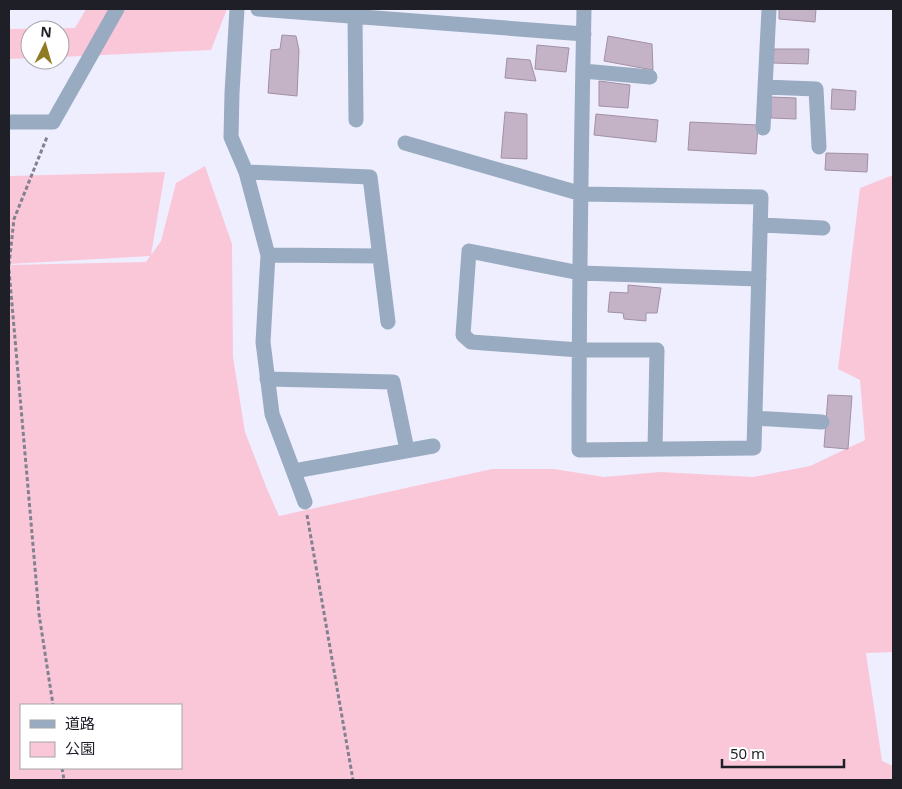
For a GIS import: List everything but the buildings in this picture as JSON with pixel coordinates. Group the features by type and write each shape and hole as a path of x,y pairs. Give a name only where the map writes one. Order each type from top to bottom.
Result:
{"street":[{"path":"9,122 53,122 117,9"},
{"path":"237,9 232,93 232,138 246,172 268,255 263,342 272,414 305,502"},
{"path":"258,9 584,34"},
{"path":"405,143 582,194 761,197 754,448 579,450 579,350 582,194 584,9"},
{"path":"764,128 769,9"},
{"path":"356,16 356,120"},
{"path":"583,71 650,77"},
{"path":"765,87 816,89 819,148"},
{"path":"246,172 370,177 388,322"},
{"path":"760,225 823,228"},
{"path":"655,449 658,350 579,350 471,342 463,335 469,251 580,273 759,279"},
{"path":"268,255 380,256"},
{"path":"267,379 393,382 407,450"},
{"path":"755,418 822,422"},
{"path":"294,471 433,446"}],"path":[{"path":"9,265 14,219 53,122"},
{"path":"9,270 40,614 53,704"},
{"path":"305,502 353,780"}],"green space":[{"path":"86,9 227,9 211,50 70,57 70,28 75,28"},
{"path":"9,29 20,29 20,58 9,59"},
{"path":"205,166 232,244 233,357 245,432 279,516 492,469 554,469 604,477 660,472 753,477 810,466 865,440 860,380 838,369 860,188 893,175 893,652 866,653 882,761 893,766 893,780 9,780 9,265 146,262 150,256 9,264 9,176 165,172 151,255 161,241 176,183"}]}
